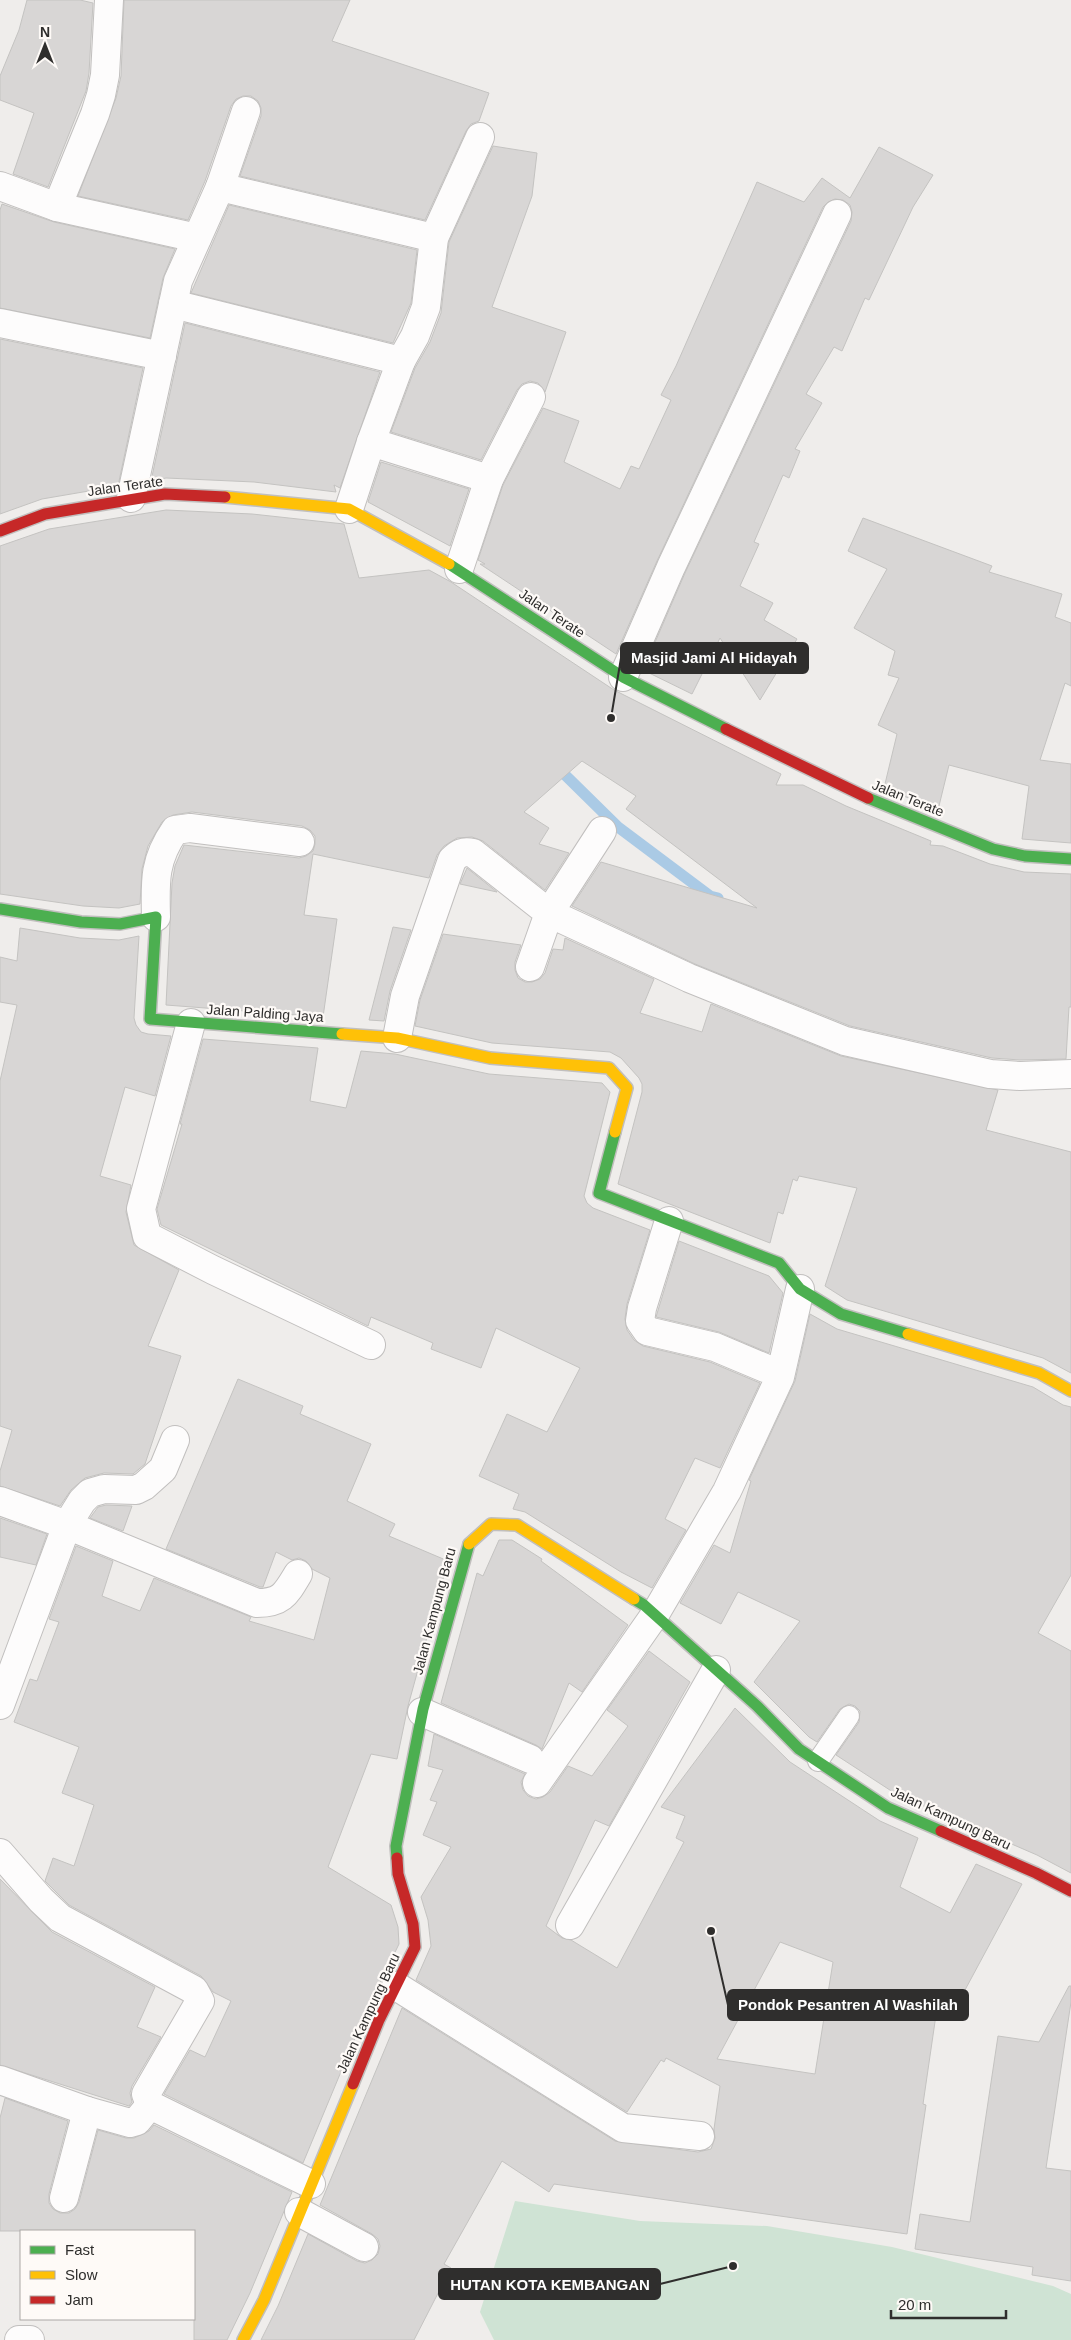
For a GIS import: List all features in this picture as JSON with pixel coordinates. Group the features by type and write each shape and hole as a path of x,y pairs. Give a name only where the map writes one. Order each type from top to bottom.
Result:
{"street":[{"path":"57,207 101,95 105,75 108,0"},
{"path":"131,498 178,281 220,187 246,110"},
{"path":"349,509 401,361 415,336 426,307 434,238 480,137"},
{"path":"0,186 57,207 197,238"},
{"path":"220,187 434,238"},
{"path":"623,677 671,567 837,214"},
{"path":"172,304 401,361"},
{"path":"0,323 162,356"},
{"path":"459,569 489,479 531,397"},
{"path":"371,442 489,479"},
{"name":"Jalan Terate","path":"0,531 45,514 131,498 165,494 254,498 349,509 459,569 623,677 852,792 993,849 1025,856 1071,859"},
{"path":"0,910 81,922 120,924 156,917 155,880 164,847 175,830 190,828 300,842"},
{"path":"530,967 549,913 602,832"},
{"path":"397,1038 405,996 452,860 458,854 467,852 473,853 549,913 689,978 845,1041 990,1074 1020,1076 1071,1074"},
{"name":"Jalan Palding Jaya","path":"156,917 150,1019 397,1038 490,1058 609,1068 627,1088 599,1193 669,1221"},
{"path":"191,1023 141,1209 147,1236 213,1270 371,1345"},
{"path":"765,1368 715,1347 647,1331 640,1321 642,1308 669,1221 779,1263 800,1289 841,1314 1039,1373 1071,1391"},
{"path":"422,1712 533,1771 654,1616 727,1491 780,1377 800,1289"},
{"path":"0,1705 67,1525 82,1501 90,1493 104,1489 136,1490 144,1486 163,1469 175,1440"},
{"path":"0,1501 67,1525 257,1603 268,1603 281,1598 298,1574"},
{"name":"Jalan Kampung Baru","path":"243,2340 264,2300 364,2056 415,1947 414,1924 398,1874 396,1846 422,1712 469,1542 491,1524 517,1525 644,1605 654,1616 757,1706 798,1749 888,1808 1071,1891"},
{"path":"570,1925 716,1670"},
{"path":"0,1853 41,1900 60,1918 194,1990 199,1996 200,2002 146,2094 150,2105 311,2184"},
{"path":"396,1986 623,2128 700,2136"},
{"path":"2,2089 130,2123 137,2121 150,2105"},
{"path":"64,2198 87,2111"},
{"path":"299,2212 364,2247"},
{"path":"19,2340 30,2340"}],"lane":[{"path":"818,1761 850,1716"}],"green space":[{"path":"515,2201 640,2221 767,2226 892,2247 1053,2286 1071,2294 1071,2340 494,2340 480,2312"}],"building":[{"path":"27,0 80,0 93,3 89,73 86,91 48,187 13,174 34,113 0,100 0,76 19,30"},
{"path":"124,0 350,0 332,41 489,93 479,121 471,124 466,131 425,220 240,176 261,116 261,108 258,101 251,96 243,96 236,99 231,106 205,181 188,220 78,196 116,98 121,76"},
{"path":"493,146 537,153 532,196 492,307 566,332 545,392 538,383 530,381 522,384 517,390 481,460 391,432 415,368 430,342 441,313 449,242"},
{"path":"879,147 933,175 913,207 869,300 865,298 842,351 834,347 806,394 822,403 795,449 800,451 789,478 783,475 754,542 759,544 740,586 773,603 764,620 797,639 760,700 720,638 692,694 643,670 685,573 851,221 852,212 850,205 843,200 835,199 823,207 657,561 616,654 480,564 485,564 478,560 503,485 543,408 579,421 564,462 620,489 631,466 639,469 671,400 661,395 676,366 757,182 804,202 822,178 850,198"},
{"path":"2,204 54,222 175,249 163,278 150,338 0,308 0,210"},
{"path":"229,205 417,250 411,303 393,343 191,293"},
{"path":"185,323 380,372 340,488 334,485 336,492 254,482 166,478 151,481"},
{"path":"0,339 143,368 118,486 42,499 0,514"},
{"path":"381,462 469,489 450,546 368,502"},
{"path":"166,510 252,514 344,524 359,578 429,570 451,582 614,690 781,774 776,785 803,785 846,806 931,841 930,845 943,846 990,864 1024,872 1071,874 1071,1007 1069,1007 1066,1059 1020,1060 992,1058 850,1026 695,964 572,906 601,862 757,908 626,809 636,796 582,761 524,812 549,828 539,844 569,853 545,890 483,841 472,837 457,838 444,846 437,855 429,878 313,854 304,915 337,919 323,1017 166,1005 172,883 175,866 184,845 299,858 313,851 315,836 310,830 302,826 192,812 173,815 162,822 148,846 142,869 140,904 119,908 83,906 0,894 0,546 49,529"},
{"path":"863,518 992,566 989,572 1062,594 1055,617 1071,623 1071,686 1065,683 1040,760 1071,764 1071,843 1022,839 1029,786 949,765 938,810 884,788 897,734 878,725 899,678 888,675 895,651 854,628 887,569 848,551"},
{"path":"467,868 497,892 460,884"},
{"path":"393,927 411,930 390,991 384,1021 369,1020"},
{"path":"20,928 80,938 119,940 139,936 134,1018 136,1025 141,1032 171,1036 155,1096 125,1087 100,1176 131,1185 126,1212 134,1245 179,1270 148,1346 181,1356 145,1464 133,1474 104,1473 85,1478 71,1490 60,1506 0,1486 0,1471 12,1430 0,1426 0,1081 17,1005 0,1002 0,957 17,961"},
{"path":"443,934 521,945 515,962 515,970 518,978 525,982 540,979 545,973 553,949 563,950 565,938 654,979 640,1013 702,1032 711,1004 841,1056 998,1090 986,1130 1071,1152 1071,1373 1043,1358 847,1300 825,1286 857,1188 799,1176 797,1181 793,1179 783,1214 778,1212 770,1243 618,1184 642,1092 642,1084 639,1078 621,1058 610,1052 492,1043 415,1026 420,1000"},
{"path":"203,1039 318,1048 310,1101 346,1108 361,1051 395,1054 489,1074 602,1083 610,1092 584,1196 587,1203 593,1208 650,1230 627,1304 625,1319 627,1330 634,1340 643,1346 710,1362 760,1383 720,1468 695,1458 665,1519 686,1530 652,1588 621,1572 525,1512 513,1509 519,1494 479,1476 507,1414 547,1432 580,1368 496,1328 481,1368 431,1349 433,1343 371,1317 368,1326 161,1225 157,1209 182,1124 180,1124"},
{"path":"679,1241 769,1276 783,1293 769,1353 719,1332 656,1317"},
{"path":"810,1314 837,1329 1033,1387 1063,1405 1071,1407 1071,1575 1038,1633 1071,1651 1071,1873 1037,1855 896,1794 836,1755 859,1722 860,1711 855,1706 849,1704 840,1709 817,1742 809,1737 754,1682 800,1621 738,1592 721,1624 680,1603 714,1545 730,1553 751,1481 749,1480 795,1381"},
{"path":"238,1379 303,1406 300,1414 371,1444 347,1501 395,1524 389,1536 448,1561 408,1706 397,1759 371,1754 328,1867 391,1905 398,1927 399,1944 365,2014 303,2163 164,2094 190,2050 205,2057 231,2001 213,1992 201,1976 69,1905 45,1881 53,1858 74,1866 94,1805 62,1793 79,1747 14,1722 30,1679 37,1681 59,1622 49,1619 76,1546 113,1561 102,1596 140,1611 154,1578 251,1617 249,1621 314,1640 330,1578 312,1569 306,1561 299,1558 292,1560 276,1552 263,1587 260,1587 166,1549"},
{"path":"106,1505 132,1506 123,1531 90,1518 98,1507"},
{"path":"0,1518 47,1534 36,1565 0,1557"},
{"path":"499,1540 512,1540 542,1559 541,1561 628,1625 582,1692 569,1683 542,1749 441,1703 477,1573 483,1576"},
{"path":"649,1651 690,1682 609,1826 595,1820 546,1926 562,1938 571,1940 617,1968 684,1842 676,1838 685,1816 661,1807 735,1708 790,1762 880,1821 918,1838 900,1887 950,1913 976,1864 1022,1884 951,2016 937,2008 923,2104 926,2105 907,2234 554,2184 549,2192 502,2161 444,2264 451,2268 414,2340 261,2340 278,2306 308,2234 357,2261 365,2263 372,2260 378,2254 380,2246 378,2239 320,2205 402,2008 615,2141 698,2152 711,2149 715,2138 714,2129 720,2086 666,2058 664,2062 661,2060 627,2112 416,1980 431,1946 428,1920 421,1897 451,1847 423,1835 437,1802 430,1800 443,1770 428,1766 434,1734 525,1774 521,1782 523,1790 528,1796 536,1799 550,1792 568,1766 592,1776 628,1726 607,1710","holes":["780,1942 833,1962 815,2074 717,2059"]},
{"path":"0,1879 52,1932 155,1987 137,2027 161,2037 132,2086 130,2093 132,2102 129,2106 0,2065"},
{"path":"1069,1986 1071,1986 1071,2002 1046,2168 1071,2171 1071,2281 1032,2275 1033,2267 915,2249 920,2214 970,2222 998,2036 1039,2042"},
{"path":"5,2098 68,2121 49,2194 49,2203 53,2209 60,2213 69,2213 75,2209 79,2202 98,2130 126,2138 134,2138 149,2131 154,2125 292,2192 250,2293 227,2340 194,2340 195,2230 0,2231 0,2118"}],"waterway":[{"path":"555,765 618,827 710,896 718,898"}],"traffic: fast":[{"path":"449,564 623,677 726,729"},
{"path":"868,798 993,849 1025,856 1071,859"},
{"path":"0,909 81,922 120,924 156,917 150,1019 342,1034"},
{"path":"615,1132 599,1193 779,1263 800,1289 841,1314 908,1334"},
{"path":"397,1858 396,1846 423,1709 469,1544"},
{"path":"634,1599 644,1605 757,1706 799,1749 888,1808 941,1831"}],"traffic: slow":[{"path":"225,497 349,509 449,564"},
{"path":"342,1034 397,1038 490,1058 609,1068 627,1088 615,1132"},
{"path":"908,1334 1039,1373 1071,1391"},
{"path":"469,1544 491,1524 517,1525 634,1599"},
{"path":"243,2340 264,2300 353,2084"}],"traffic: jam":[{"path":"0,531 45,514 165,494 225,497"},
{"path":"726,729 868,798"},
{"path":"941,1831 1036,1873 1071,1891"},
{"path":"353,2084 379,2020 415,1947 413,1924 398,1874 397,1858"}],"place":[{"name":"Masjid Jami Al Hidayah","path":"611,718"},
{"name":"Pondok Pesantren Al Washilah","path":"711,1931"},
{"name":"HUTAN KOTA KEMBANGAN","path":"733,2266"}]}
